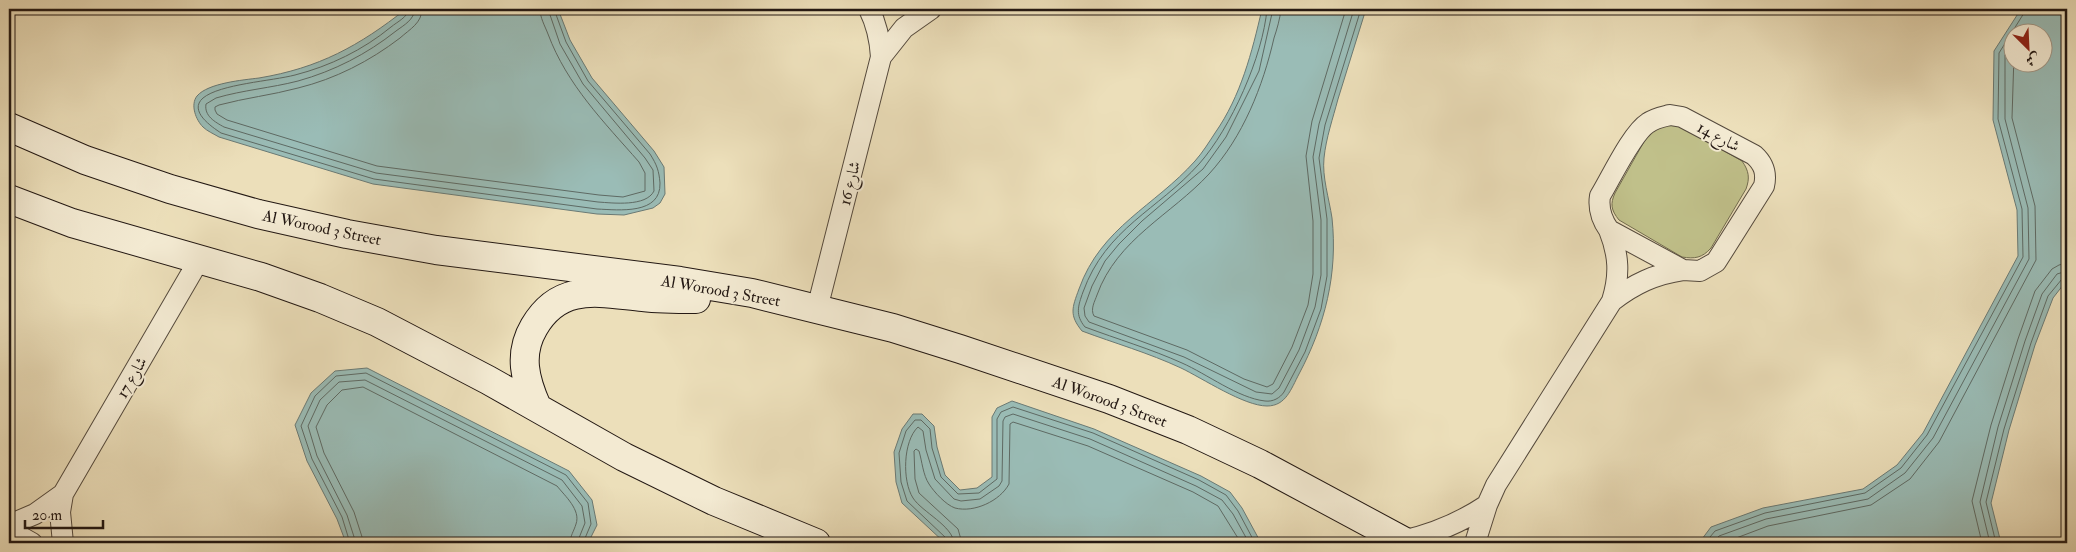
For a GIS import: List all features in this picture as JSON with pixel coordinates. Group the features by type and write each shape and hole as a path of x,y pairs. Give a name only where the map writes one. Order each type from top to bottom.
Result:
{"street":[{"name":"شارع 16","path":"817,309 881,57 880,38 875,20 869,9"},
{"name":"شارع 16","path":"881,57 904,28 931,9"},
{"name":"شارع 14","path":"1475,543 1487,505 1496,485 1612,301 1617,283 1616,246 1600,214 1600,196 1638,132 1646,123 1657,118 1670,115 1682,117 1754,154 1761,161 1765,169 1766,178 1764,186 1716,262 1700,271 1683,270 1664,273 1645,280 1627,289 1612,301"},
{"name":"Al Worood 3 Street","path":"9,127 85,160 170,189 258,214 347,234 436,250 680,281 752,293 893,328 1109,399 1171,423 1260,464 1404,542"},
{"path":"9,199 72,223 270,280 361,315 537,407 624,457 714,501 808,542"},
{"path":"1609,230 1683,270"},
{"name":"شارع 17","path":"63,543 60,512 63,494 199,260"},
{"path":"537,407 527,385 523,361 528,337 540,316 559,300 582,292 606,292 642,297 679,299 716,298 752,293"},
{"name":"شارع 17","path":"9,525 35,514 63,494"},
{"path":"1404,542 1446,529 1487,505"},
{"path":"9,530 32,543"}],"green space":[{"path":"1677,124 1742,161 1748,175 1746,189 1711,248 1695,258 1682,257 1619,220 1612,207 1615,193 1650,131 1658,126"}],"water":[{"path":"406,9 558,9 570,40 592,78 654,151 664,167 665,194 660,203 653,208 624,215 597,214 373,184 219,137 200,124 194,108 195,100 197,96 209,88 235,81 281,74 319,62 372,34"},
{"path":"1262,9 1366,9 1338,99 1325,151 1324,173 1332,218 1333,239 1333,259 1328,299 1316,337 1290,391 1279,403 1267,406 1235,397 1169,363 1082,331 1073,316 1079,289 1101,249 1115,233 1195,161 1224,119 1239,89"},
{"path":"2021,9 2067,9 2067,280 2053,298 2035,345 2009,430 1991,503 2001,543 1699,543 1711,527 1763,508 1863,489 1897,465 1923,433 2018,256 2017,210 1993,120 1994,51 2004,35 2004,72 2054,72 2054,22 2013,22"},
{"path":"367,368 569,471 592,500 597,525 588,543 346,543 337,519 307,461 295,425 311,393 335,371"},
{"path":"1012,401 1094,429 1201,476 1230,492 1242,508 1261,543 945,543 902,503 896,482 894,452 902,429 913,414 922,414 934,426 937,447 945,475 960,490 977,488 992,477 992,417 997,408"}]}
